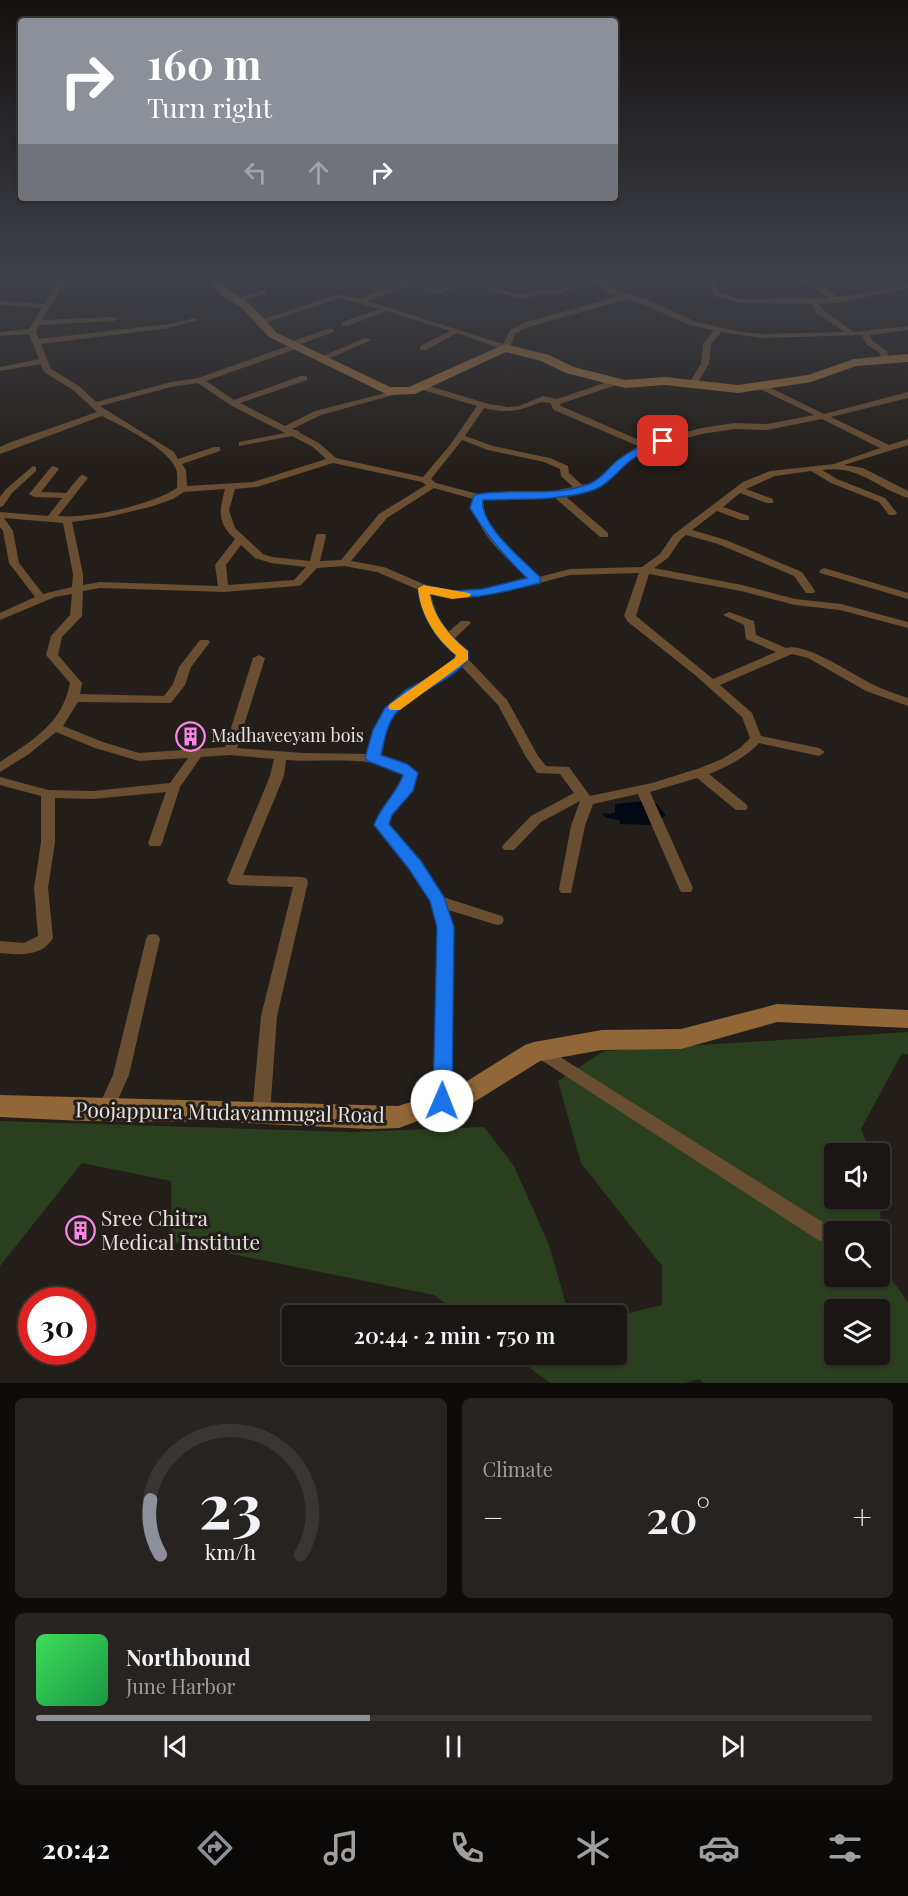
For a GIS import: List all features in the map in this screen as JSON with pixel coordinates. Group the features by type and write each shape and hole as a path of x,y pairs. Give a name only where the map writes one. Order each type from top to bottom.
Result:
{"street":[{"path":"56,340 36,342 47,370 76,388 103,413 159,445 177,462 182,489"},
{"path":"281,340 394,392"},
{"path":"93,405 200,380 307,340"},
{"path":"320,359 368,340"},
{"path":"423,348 440,340"},
{"path":"483,340 505,348 545,358 570,370 631,385 665,381 720,388 763,387 811,378 854,363 908,358"},
{"path":"286,429 318,413 394,392 404,392 419,386 505,348 509,340"},
{"path":"693,383 705,364 707,344 710,340"},
{"path":"868,340 883,351 885,360"},
{"path":"0,369 43,361"},
{"path":"233,403 304,378"},
{"path":"200,380 233,403 316,445 333,460 478,497 556,493 581,489 593,486 608,477 620,463 645,446 701,431 734,426 766,427 825,416 908,395"},
{"path":"554,403 616,382"},
{"path":"419,386 482,405 510,410 528,405 540,398 550,399 556,408 645,446"},
{"path":"763,387 888,448"},
{"path":"344,563 383,516 429,483 482,405"},
{"path":"0,451 103,413"},
{"path":"242,444 296,434"},
{"path":"461,437 491,448 547,460 565,468 564,474 581,489"},
{"path":"0,440 14,444"},
{"path":"756,739 748,716 634,622 630,616 645,570 664,556 677,537 746,483 773,473 831,466 908,442"},
{"path":"177,462 217,449"},
{"path":"0,517 67,520 108,514 147,505 170,497 182,489 254,484 333,460"},
{"path":"831,466 860,470 908,495"},
{"path":"812,468 834,481 882,500 892,513"},
{"path":"0,504 9,491 33,469"},
{"path":"54,469 34,494 69,496"},
{"path":"50,520 83,478"},
{"path":"896,488 908,483"},
{"path":"231,486 224,510 230,529 259,556 271,561 314,565 344,563 380,569 424,588 452,595 482,593 570,572 645,570 742,588 795,602 841,607 908,625"},
{"path":"738,489 770,501"},
{"path":"556,493 604,536"},
{"path":"478,497 476,508 486,525 504,549 536,580"},
{"path":"715,507 745,518"},
{"path":"0,517 8,531 14,563 41,598"},
{"path":"0,768 55,727 75,698 76,683 52,655 57,636 76,616 78,574 67,520"},
{"path":"685,531 722,543 798,574 810,591"},
{"path":"0,617 41,598 77,588 100,585 224,589 297,584 314,565 321,536"},
{"path":"224,589 219,570 222,560 232,554 240,539"},
{"path":"824,571 908,596"},
{"path":"373,758 380,730 390,711 411,693 435,680 462,660 463,654 446,640 425,601 424,588"},
{"path":"729,615 750,623 750,637 786,652"},
{"path":"446,640 465,623"},
{"path":"75,698 167,700 179,685 185,667 204,642"},
{"path":"712,684 791,650 812,656 870,688 908,702"},
{"path":"230,751 259,658"},
{"path":"462,660 503,703 532,757 542,770 564,770 584,798 566,889"},
{"path":"55,727 99,745 139,757 230,751 373,758 402,767 411,773 405,791 385,814 381,825 415,865 438,901 446,927 442,1101"},
{"path":"756,739 819,752"},
{"path":"508,847 536,819 584,798 643,790 698,772 732,760 750,749 756,739"},
{"path":"155,843 174,787 197,754"},
{"path":"261,1113 269,1016 301,882 234,880 277,776 281,754"},
{"path":"698,772 741,807"},
{"path":"0,781 48,794 93,795 174,787"},
{"path":"643,790 686,888"},
{"path":"0,946 36,948 46,938 41,888 48,842 48,794"},
{"path":"438,901 496,920"},
{"path":"105,1110 121,1075 153,939"},
{"name":"Poojappura Mudavanmugal Road","path":"0,1106 369,1118 399,1117 442,1101 462,1097 534,1052 602,1040 681,1039 777,1014 908,1019"},
{"path":"541,1051 824,1233"}],"green space":[{"path":"908,1032 908,1055 902,1053 861,1129 867,1143 824,1143 824,1209 881,1209 880,1221 824,1221 824,1287 890,1287 890,1277 908,1302 908,1383 704,1383 699,1379 684,1383 550,1383 526,1365 627,1365 627,1314 662,1305 662,1266 581,1163 558,1081 604,1051"},
{"path":"0,1121 352,1132 484,1127 514,1166 549,1245 566,1305 448,1305 434,1295 172,1242 171,1181 82,1163 0,1266"}],"shaded area":[{"path":"645,801 656,803 666,815 654,825 620,824 619,820 603,815 603,813 615,812 615,804"}],"slow traffic":[{"path":"395,707 411,693 435,680 462,660 463,654 442,634 425,601 424,588 452,595 464,594"}],"place":[{"name":"Madhaveeyam bois","path":"190,736"},
{"name":"Sree Chitra Medical Institute","path":"80,1231"}],"route":[{"path":"442,1101 446,927 438,901 415,865 381,825 385,814 405,791 411,773 402,767 373,758 380,730 390,711 411,693 435,680 462,660 463,654 442,634 425,601 424,588 452,595 482,593 536,580 504,549 486,525 476,508 478,497 548,495 593,486 608,477 620,463 645,446 663,441"}]}
